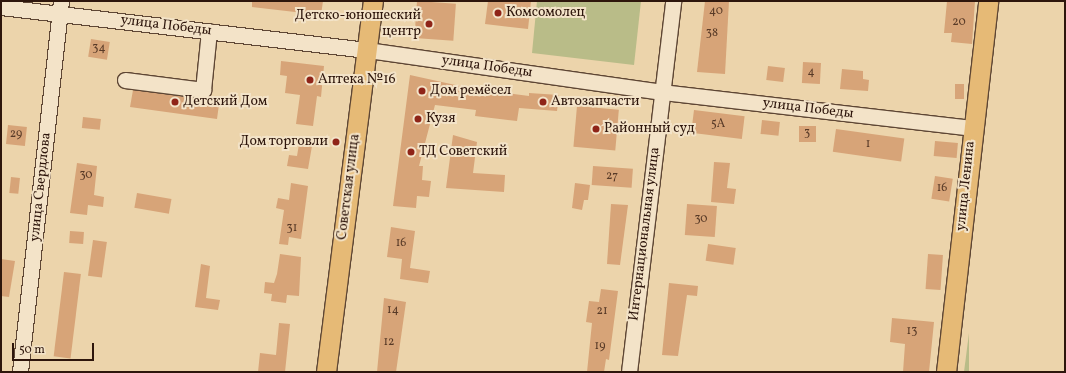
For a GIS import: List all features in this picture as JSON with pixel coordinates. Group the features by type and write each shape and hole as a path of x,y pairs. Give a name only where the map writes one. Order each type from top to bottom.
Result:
{"main road":[{"name":"Советская улица","path":"326,372 373,1"},
{"name":"улица Ленина","path":"946,372 988,1"}],"street":[{"name":"Интернациональная улица","path":"629,372 673,1"},
{"name":"улица Победы","path":"1,7 61,8 209,31 367,50 662,92 973,128"},
{"name":"улица Свердлова","path":"20,372 61,8"},
{"path":"125,80 203,90 209,31"}],"green space":[{"path":"537,1 641,1 634,65 532,53"},
{"path":"969,333 969,372 964,372"}],"building":[{"path":"252,1 323,1 321,15 252,7"},
{"name":"Детско-юношеский центр","path":"417,1 456,4 453,41 414,38"},
{"path":"488,1 531,1 528,29 485,24"},
{"path":"705,1 729,1 725,74 697,72"},
{"path":"947,1 975,1 972,44 951,42 952,33 944,33"},
{"path":"91,39 110,42 107,60 88,57"},
{"name":"Аптека №16","path":"281,61 324,66 321,97 317,96 313,126 296,124 300,95 285,93 287,76 280,75"},
{"path":"803,62 821,63 820,84 802,83"},
{"path":"768,66 785,68 783,82 766,80"},
{"path":"842,69 863,71 863,79 869,80 868,91 840,89"},
{"path":"410,75 469,88 529,96 529,93 559,95 557,111 519,108 517,121 475,116 476,110 435,105 419,166 423,166 422,180 431,181 429,197 417,196 416,208 393,206"},
{"path":"955,84 964,84 964,99 955,99"},
{"name":"Детский Дом","path":"133,90 202,99 220,97 217,119 130,107"},
{"name":"Районный суд","path":"577,106 619,110 615,151 573,147"},
{"path":"694,110 745,116 742,139 691,133"},
{"path":"83,117 101,119 100,130 82,128"},
{"path":"762,120 780,122 778,136 761,134"},
{"path":"8,125 27,127 25,146 6,144"},
{"path":"799,126 816,126 816,142 799,142"},
{"path":"836,129 904,139 901,161 833,152"},
{"path":"453,135 477,142 473,173 505,175 504,192 446,188"},
{"path":"935,141 958,143 957,158 934,156"},
{"path":"299,144 312,146 308,169 287,166 289,155 297,156"},
{"path":"714,162 730,163 727,188 736,189 734,204 711,202"},
{"path":"77,163 97,166 94,195 104,197 103,207 88,205 87,215 70,213"},
{"path":"593,166 633,169 632,188 592,185"},
{"path":"935,176 953,179 949,202 931,199"},
{"path":"11,177 20,178 18,194 9,193"},
{"path":"291,183 308,186 301,239 289,237 288,245 279,244 284,210 276,208 278,198 289,200"},
{"path":"575,183 590,185 588,200 584,200 582,210 572,208"},
{"path":"137,193 171,199 169,214 134,208"},
{"path":"611,204 628,205 620,265 607,264"},
{"path":"687,204 717,206 715,237 685,235"},
{"path":"391,227 415,231 410,268 430,271 428,283 400,279 402,259 387,257"},
{"path":"70,231 84,232 83,244 69,243"},
{"path":"93,240 107,242 102,278 88,276"},
{"path":"708,244 736,248 733,265 706,261"},
{"path":"280,254 301,257 299,296 287,295 286,303 271,301 272,294 264,293 265,282 274,283"},
{"path":"928,254 943,255 941,290 926,289"},
{"path":"1,259 15,261 9,297 1,296"},
{"path":"201,264 210,266 206,298 220,300 218,310 195,307"},
{"path":"64,272 81,274 71,358 54,356"},
{"path":"669,283 698,286 697,296 687,295 678,356 662,355"},
{"path":"601,289 618,291 609,360 606,359 604,372 587,372 592,323 586,322 589,301 599,302"},
{"path":"384,298 406,302 396,372 377,372"},
{"path":"892,318 934,322 929,372 903,372 905,344 890,342"},
{"path":"279,323 290,324 285,372 258,372 260,353 276,355"}],"place":[{"name":"Комсомолец","path":"498,13"},
{"name":"Детско-юношеский центр","path":"429,24"},
{"name":"Аптека №16","path":"310,80"},
{"name":"Дом ремёсел","path":"422,91"},
{"name":"Детский Дом","path":"175,102"},
{"name":"Автозапчасти","path":"543,102"},
{"name":"Кузя","path":"418,119"},
{"name":"Районный суд","path":"596,129"},
{"name":"Дом торговли","path":"336,142"},
{"name":"ТД Советский","path":"411,152"}]}
